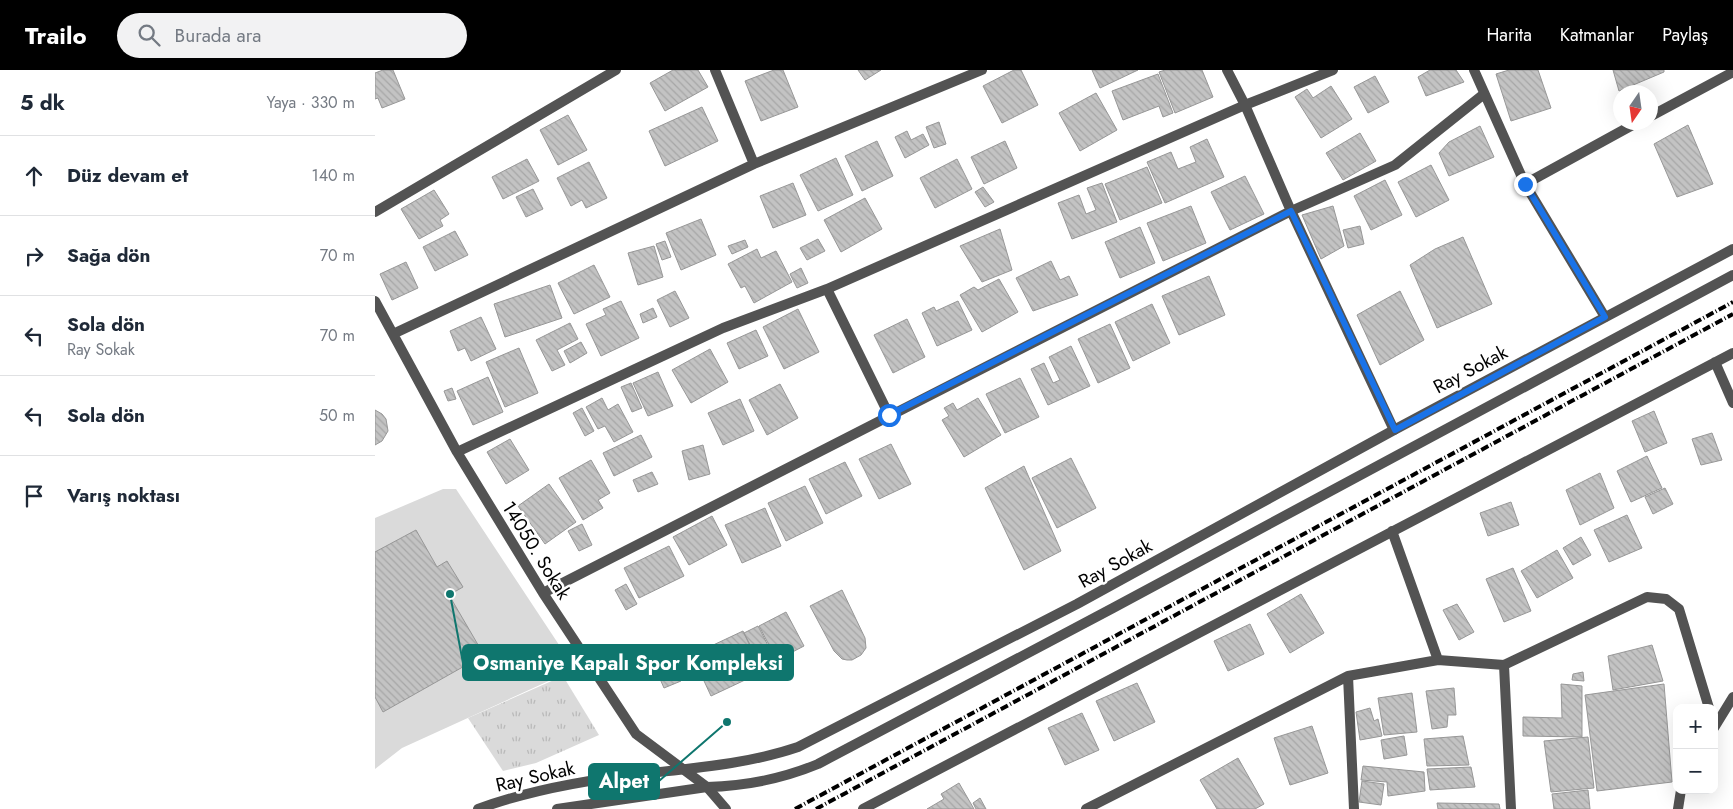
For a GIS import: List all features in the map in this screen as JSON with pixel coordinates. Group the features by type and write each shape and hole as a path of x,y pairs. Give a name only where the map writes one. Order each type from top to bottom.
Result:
{"street":[{"path":"375,212 617,70"},
{"path":"715,70 754,164"},
{"path":"393,334 754,164 982,70"},
{"path":"1227,70 1245,105 1291,211 1395,430"},
{"path":"457,452 723,328 827,289 1245,105 1333,70"},
{"path":"1474,70 1525,184 1605,317"},
{"path":"1658,112 1733,72"},
{"path":"543,593 1291,211 1395,165 1484,94"},
{"path":"1525,184 1624,130"},
{"name":"Ray Sokak","path":"478,809 520,796 572,784 683,770 776,755 799,747 1077,604 1395,430 1733,249"},
{"path":"557,809 771,780 795,774 818,764 1104,613 1733,275"},
{"path":"827,289 889,415"},
{"name":"14050. Sokak","path":"375,301 457,452 543,593 636,734 707,788 726,809"},
{"path":"863,809 1733,353"},
{"path":"1715,362 1733,403"},
{"path":"1392,531 1438,660"},
{"path":"1085,809 1348,676 1438,660 1504,665 1647,597 1666,599 1679,609 1708,704"},
{"path":"1504,665 1511,809"},
{"path":"1348,676 1354,809"},
{"path":"1718,722 1733,698"},
{"path":"1678,809 1680,794"}],"green space":[{"path":"443,489 456,489 575,669 402,748 375,769 375,518"},
{"path":"563,676 599,735 536,763 503,771 468,718"}],"building":[{"path":"383,70 393,70 405,99 382,108 378,98 375,99 375,73"},
{"path":"673,70 698,70 708,87 665,111 650,83"},
{"path":"774,70 783,70 798,107 761,121 745,81"},
{"path":"858,70 881,70 865,80"},
{"path":"1014,70 1021,70 1038,105 1002,123 983,86"},
{"path":"1092,70 1138,70 1100,88"},
{"path":"1165,70 1202,70 1213,97 1175,113 1159,72"},
{"path":"1430,70 1456,70 1464,82 1426,96 1418,77"},
{"path":"1509,70 1538,70 1551,108 1511,121 1496,74"},
{"path":"1613,70 1664,70 1664,72 1633,85 1617,85"},
{"path":"1158,74 1173,113 1163,117 1159,106 1123,120 1112,91"},
{"path":"1375,76 1389,102 1368,113 1354,87"},
{"path":"1331,86 1352,119 1321,138 1295,97 1307,89 1313,98"},
{"path":"1096,93 1117,130 1080,151 1059,113"},
{"path":"702,107 718,141 665,166 649,131"},
{"path":"568,115 587,150 558,165 540,130"},
{"path":"939,122 946,144 934,148 926,127"},
{"path":"1688,125 1713,184 1677,197 1654,144"},
{"path":"1480,126 1494,157 1449,176 1439,153 1449,142"},
{"path":"907,131 911,140 923,134 929,145 905,158 895,137"},
{"path":"1360,133 1376,161 1343,180 1326,153"},
{"path":"1207,139 1224,177 1165,203 1147,162 1171,152 1178,169 1196,162 1190,147"},
{"path":"877,141 893,176 862,191 845,156"},
{"path":"1005,141 1017,168 984,184 971,157"},
{"path":"836,158 853,195 818,211 800,175"},
{"path":"527,159 539,181 503,199 492,177"},
{"path":"957,159 972,189 935,208 920,178"},
{"path":"589,162 607,198 586,208 582,200 571,206 557,178"},
{"path":"1431,165 1449,200 1416,217 1398,182"},
{"path":"1147,167 1162,203 1120,220 1105,184"},
{"path":"1245,176 1264,214 1230,230 1211,192"},
{"path":"1385,180 1402,215 1371,230 1354,196"},
{"path":"793,183 806,215 773,228 760,196"},
{"path":"1102,183 1117,222 1072,239 1058,203 1079,195 1086,214 1096,210 1087,188"},
{"path":"983,187 994,202 985,207 975,192"},
{"path":"533,189 543,209 526,217 516,197"},
{"path":"434,190 449,214 440,220 443,226 419,239 401,209"},
{"path":"865,198 882,229 841,252 824,220"},
{"path":"1191,206 1206,243 1163,261 1147,223"},
{"path":"1333,206 1344,246 1321,259 1302,215"},
{"path":"701,219 716,255 681,270 666,233"},
{"path":"1360,226 1364,244 1348,248 1343,230"},
{"path":"1140,227 1155,263 1120,278 1105,242"},
{"path":"1000,229 1012,270 982,282 960,246"},
{"path":"455,231 468,255 435,271 423,247"},
{"path":"1463,237 1492,304 1437,328 1410,265 1435,249"},
{"path":"818,239 825,251 807,260 800,248"},
{"path":"745,240 748,247 732,254 728,246"},
{"path":"665,241 671,257 662,260 656,244"},
{"path":"654,246 663,277 638,285 628,253"},
{"path":"757,249 761,258 776,251 792,282 754,303 745,286 741,288 728,264"},
{"path":"1051,261 1060,280 1069,276 1078,295 1033,311 1016,278"},
{"path":"406,262 418,288 392,300 380,274"},
{"path":"594,265 610,297 574,314 558,283"},
{"path":"801,268 808,283 797,288 790,274"},
{"path":"1209,276 1225,315 1179,335 1162,296"},
{"path":"999,279 1018,312 982,332 960,295 974,287 978,290"},
{"path":"550,285 562,318 505,337 494,304"},
{"path":"675,291 689,318 670,327 657,300"},
{"path":"1400,291 1424,340 1380,365 1357,315"},
{"path":"621,301 639,338 601,356 586,324 606,315 603,309"},
{"path":"958,301 972,330 937,346 922,313 934,307 936,311"},
{"path":"1152,304 1170,343 1133,361 1115,322"},
{"path":"653,308 657,317 643,323 640,314"},
{"path":"798,309 819,352 784,369 763,327"},
{"path":"481,317 496,349 471,361 465,348 458,351 450,331"},
{"path":"907,319 925,357 893,373 874,335"},
{"path":"570,323 578,339 557,350 565,365 552,371 536,340"},
{"path":"1110,324 1130,368 1098,383 1078,339"},
{"path":"756,330 768,356 739,369 727,343"},
{"path":"581,342 587,353 570,363 564,351"},
{"path":"1071,346 1090,386 1048,405 1031,369 1044,363 1053,383 1060,380 1049,357"},
{"path":"519,348 538,393 505,407 486,362"},
{"path":"710,349 728,382 691,403 672,370"},
{"path":"658,372 673,406 648,416 633,383"},
{"path":"488,377 503,412 473,425 457,391"},
{"path":"1020,378 1039,417 1005,433 986,394"},
{"path":"631,383 642,408 632,412 621,387"},
{"path":"780,384 798,418 767,435 749,400"},
{"path":"452,388 456,399 448,401 444,391"},
{"path":"602,398 608,410 618,404 633,432 614,442 605,426 598,429 586,407"},
{"path":"978,398 1001,435 964,457 942,420 949,416 944,408 953,403 957,410"},
{"path":"740,399 754,431 723,445 708,413"},
{"path":"582,408 594,431 585,436 573,413"},
{"path":"375,410 386,419 388,431 382,441 375,445"},
{"path":"1654,411 1667,443 1645,452 1632,421"},
{"path":"1712,433 1722,460 1701,465 1692,439"},
{"path":"641,435 652,457 614,476 603,453"},
{"path":"510,439 529,470 506,484 487,452"},
{"path":"891,444 911,484 879,499 859,459"},
{"path":"703,445 710,474 689,480 682,451"},
{"path":"1647,456 1662,488 1631,502 1617,471"},
{"path":"1071,458 1096,508 1057,528 1032,478"},
{"path":"591,460 610,493 598,500 603,508 583,520 559,478"},
{"path":"845,462 862,496 826,514 809,479"},
{"path":"1024,466 1061,551 1024,570 985,488"},
{"path":"652,472 658,484 638,492 633,480"},
{"path":"1600,473 1614,508 1580,525 1566,490"},
{"path":"549,484 576,522 545,544 518,506"},
{"path":"805,486 823,523 786,541 768,503"},
{"path":"1665,488 1673,504 1653,514 1645,497"},
{"path":"1511,502 1519,525 1488,536 1480,513"},
{"path":"765,508 781,546 742,563 725,525"},
{"path":"1627,515 1642,548 1609,562 1594,530"},
{"path":"712,516 727,545 689,565 673,537"},
{"path":"582,524 592,545 579,551 568,531"},
{"path":"416,530 437,567 447,561 463,587 449,595 484,655 383,712 375,697 375,552"},
{"path":"1581,537 1591,555 1573,565 1563,548"},
{"path":"669,546 684,576 639,598 624,568"},
{"path":"1557,550 1573,578 1537,598 1521,571"},
{"path":"1513,568 1531,611 1504,622 1486,579"},
{"path":"626,584 637,604 626,610 615,590"},
{"path":"842,590 865,638 866,648 861,655 852,660 842,659 834,651 810,606"},
{"path":"1301,594 1324,633 1290,653 1267,614"},
{"path":"1457,604 1474,632 1459,640 1443,610"},
{"path":"786,612 804,646 777,660 759,626"},
{"path":"1250,624 1264,654 1228,671 1214,641"},
{"path":"758,626 775,659 761,666 744,633"},
{"path":"743,631 762,672 711,696 692,655"},
{"path":"1652,645 1663,681 1613,690 1608,656"},
{"path":"674,665 681,681 664,688 657,672"},
{"path":"1583,672 1584,681 1572,680 1573,674"},
{"path":"1137,683 1155,722 1114,741 1096,701"},
{"path":"1561,684 1582,686 1582,737 1523,736 1523,717 1562,718"},
{"path":"1664,684 1672,782 1597,791 1585,695"},
{"path":"1454,688 1456,715 1448,715 1447,727 1432,729 1426,691"},
{"path":"1412,693 1417,732 1384,735 1378,698"},
{"path":"1370,708 1374,721 1378,719 1382,736 1360,740 1356,712"},
{"path":"1082,713 1099,750 1065,765 1048,728"},
{"path":"1312,726 1328,773 1290,785 1274,738"},
{"path":"1404,736 1407,755 1384,759 1381,740"},
{"path":"1463,736 1469,765 1427,766 1424,739"},
{"path":"1588,737 1594,788 1551,792 1544,741"},
{"path":"1238,758 1264,804 1255,809 1217,809 1200,780"},
{"path":"1363,766 1424,772 1425,791 1388,796 1387,782 1361,780"},
{"path":"1471,767 1475,787 1430,790 1427,769"},
{"path":"1362,781 1384,784 1381,805 1359,802"},
{"path":"959,783 974,809 927,809 944,799 941,794"},
{"path":"1588,790 1590,809 1554,809 1552,794"},
{"path":"980,798 986,809 976,809 973,803"},
{"path":"1437,803 1499,804 1500,809 1438,809"}],"railway":[{"path":"795,809 1733,302"},
{"path":"816,809 1733,314"}],"place":[{"name":"Osmaniye Kapalı Spor Kompleksi","path":"450,594"},
{"name":"Alpet","path":"727,722"}],"route":[{"path":"889,415 1291,211 1395,430 1605,317 1525,184"}]}
